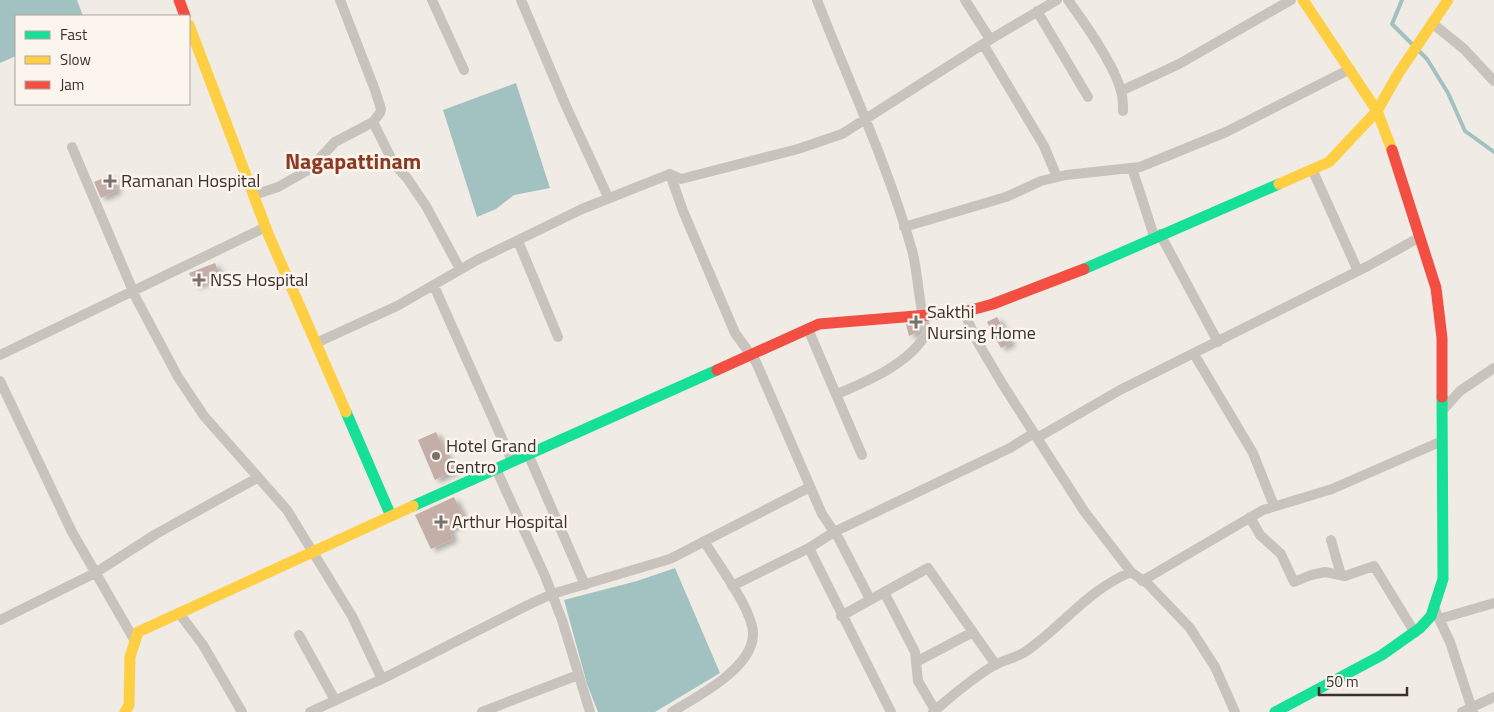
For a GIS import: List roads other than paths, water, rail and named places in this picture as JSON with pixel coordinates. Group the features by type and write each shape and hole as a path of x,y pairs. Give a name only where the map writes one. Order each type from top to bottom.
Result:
{"street":[{"path":"179,0 186,15"},
{"path":"254,195 278,188 310,169 335,142 372,122 382,109 340,0"},
{"path":"432,0 464,70"},
{"path":"521,0 569,113 608,197"},
{"path":"817,0 904,226 912,252 921,314 927,332 920,345 881,372 837,394"},
{"path":"965,0 986,42 1044,146 1057,177"},
{"path":"316,343 398,306 460,269 608,197 670,174 681,179 798,149 842,134 863,118 905,95 986,42 1057,0"},
{"path":"1068,0 1087,27 1122,91 1123,111"},
{"path":"1122,91 1179,64 1291,0"},
{"path":"1303,0 1377,111 1393,152 1436,288 1442,338 1443,579 1436,613 1450,642 1469,710 1494,697"},
{"path":"128,710 130,657 138,632 314,551 819,324 921,314 964,312 993,304 1074,272 1329,162 1377,111 1415,48 1448,0"},
{"path":"1038,11 1088,97"},
{"path":"1432,23 1464,49 1494,81"},
{"path":"190,28 266,227 391,516"},
{"path":"904,226 1006,196 1041,181 1057,177 1140,167 1226,132 1350,69"},
{"path":"372,122 394,164 407,178 426,206 460,269"},
{"path":"72,147 134,292 178,377 204,416 287,510 314,551 352,616 382,679"},
{"path":"1132,168 1157,235 1218,342"},
{"path":"1312,169 1358,271"},
{"path":"670,174 683,211 735,333 756,362 810,487 870,599"},
{"path":"0,355 266,227"},
{"path":"732,586 808,548 834,532 1010,448 1112,394 1358,271 1420,237"},
{"path":"518,241 558,336"},
{"path":"434,286 512,461"},
{"path":"964,312 977,341 1084,511 1130,572 1142,581 1190,628 1215,667 1235,712"},
{"path":"808,329 862,455"},
{"path":"1194,354 1253,453 1274,506"},
{"path":"1442,411 1460,391 1494,368"},
{"path":"0,381 72,532 135,641"},
{"path":"1142,581 1250,517 1274,506 1332,489 1442,441"},
{"path":"528,454 585,585"},
{"path":"496,469 552,594 590,712"},
{"path":"0,620 55,595 95,573 156,534 257,478"},
{"path":"310,712 382,679 552,594 670,559 810,487"},
{"path":"1250,517 1260,535 1281,554 1294,582 1325,572 1341,575 1360,572 1374,566 1415,633"},
{"path":"1331,540 1341,575"},
{"path":"672,712 733,671 748,650 753,634 751,624 732,586 704,541"},
{"path":"808,548 890,712"},
{"path":"841,616 928,568 996,665"},
{"path":"884,592 915,652 918,681 934,711 959,690 996,665 1024,652 1087,597 1106,584 1130,572"},
{"path":"1275,712 1331,684 1415,633 1436,613 1494,603"},
{"path":"179,613 203,645 242,712"},
{"path":"916,662 973,632"},
{"path":"299,635 335,700"},
{"path":"482,712 578,675"}],"water":[{"path":"0,0 77,0 83,15 15,15 15,56 0,63"},
{"path":"516,83 550,188 514,195 496,209 477,217 443,110"},
{"path":"675,568 720,673 655,712 598,712 587,684 564,600 637,581"}],"waterway":[{"path":"1402,0 1392,24 1427,59 1448,93 1465,131 1494,152"}],"place":[{"name":"Ramanan Hospital","path":"110,181"},
{"name":"NSS Hospital","path":"199,280"},
{"name":"Sakthi Nursing Home","path":"916,322"},
{"name":"Hotel Grand Centro","path":"436,456"},
{"name":"Arthur Hospital","path":"441,522"}],"district":[{"name":"Nagapattinam","path":"353,161"}]}
